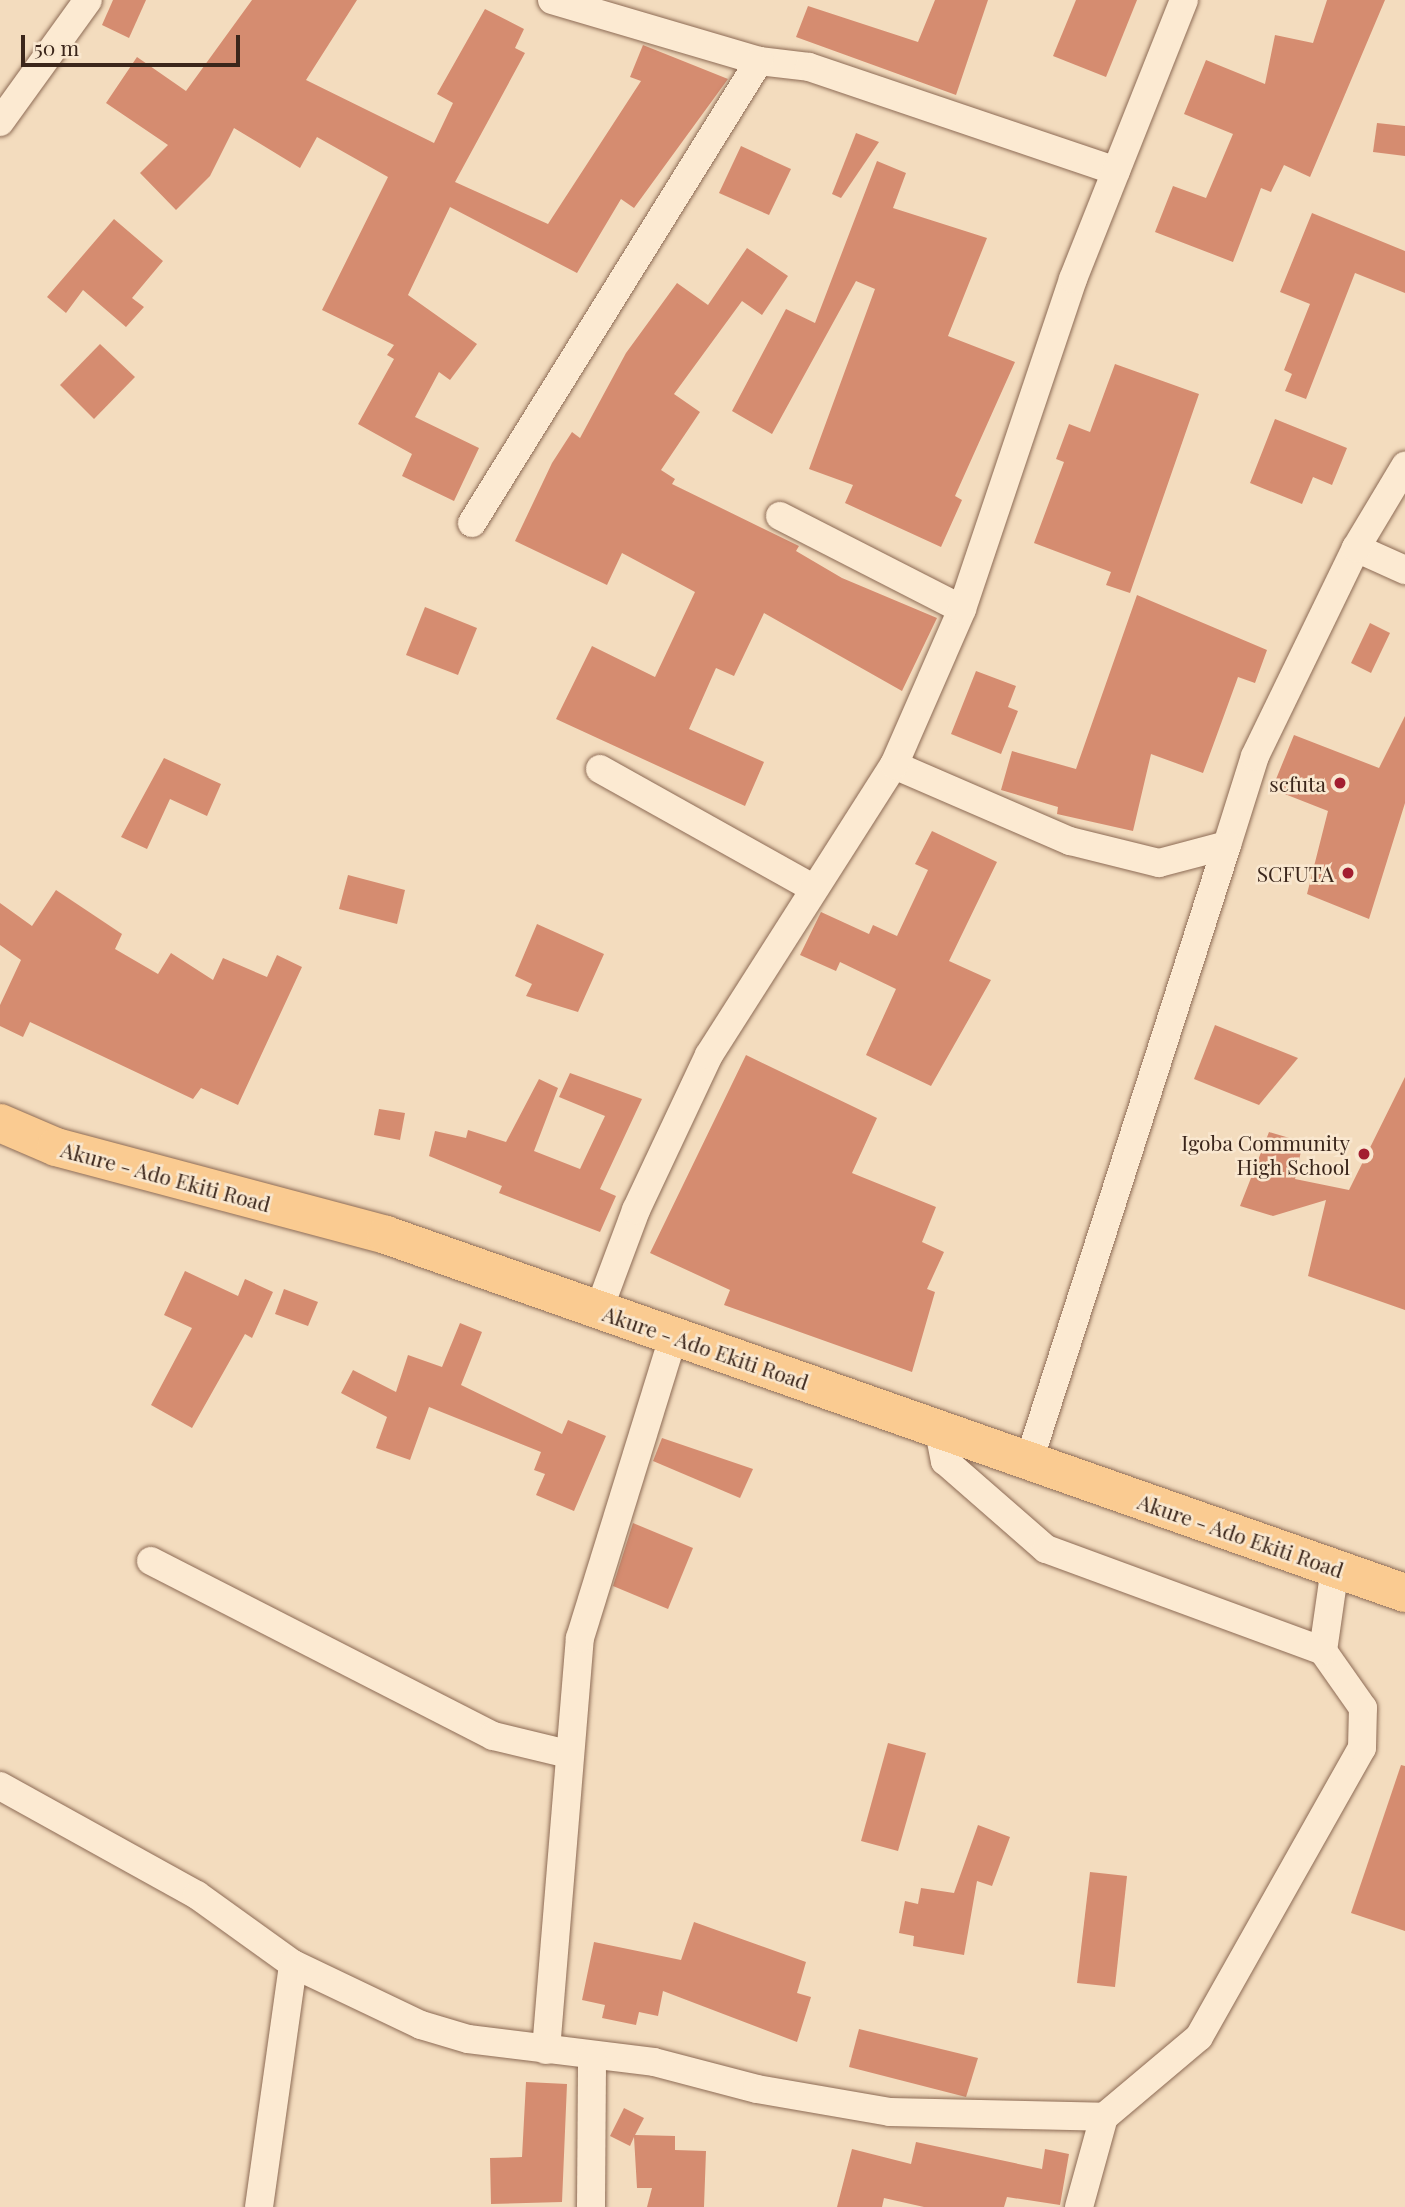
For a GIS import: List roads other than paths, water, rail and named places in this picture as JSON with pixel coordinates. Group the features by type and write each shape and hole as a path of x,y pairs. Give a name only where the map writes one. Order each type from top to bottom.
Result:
{"main road":[{"name":"Akure - Ado Ekiti Road","path":"0,1123 56,1147 386,1235 1405,1593"}],"street":[{"path":"0,122 88,0"},
{"path":"552,0 759,61 809,67 1116,171"},
{"path":"599,1310 636,1210 709,1055 813,888 894,765 961,609 1010,454 1116,171 1184,0"},
{"path":"472,523 759,61"},
{"path":"1029,1461 1255,756 1356,548 1405,466"},
{"path":"780,516 961,609"},
{"path":"1356,548 1405,570"},
{"path":"894,765 1057,836 1159,863 1227,845"},
{"path":"600,769 813,888"},
{"path":"546,2050 568,1754 580,1638 673,1338"},
{"path":"939,1431 945,1461 1046,1549 1323,1651 1367,1723 1351,1773 1199,2038 1104,2117 1079,2207"},
{"path":"151,1561 493,1736 568,1754"},
{"path":"1323,1651 1335,1568"},
{"path":"0,1786 197,1895 293,1964 421,2025 592,2058 654,2062 757,2089 890,2112 1104,2117"},
{"path":"259,2207 293,1964"},
{"path":"591,2207 592,2058"}],"place":[{"name":"scfuta","path":"1340,783"},
{"name":"SCFUTA","path":"1348,873"},
{"name":"Igoba Community High School","path":"1364,1154"}]}
